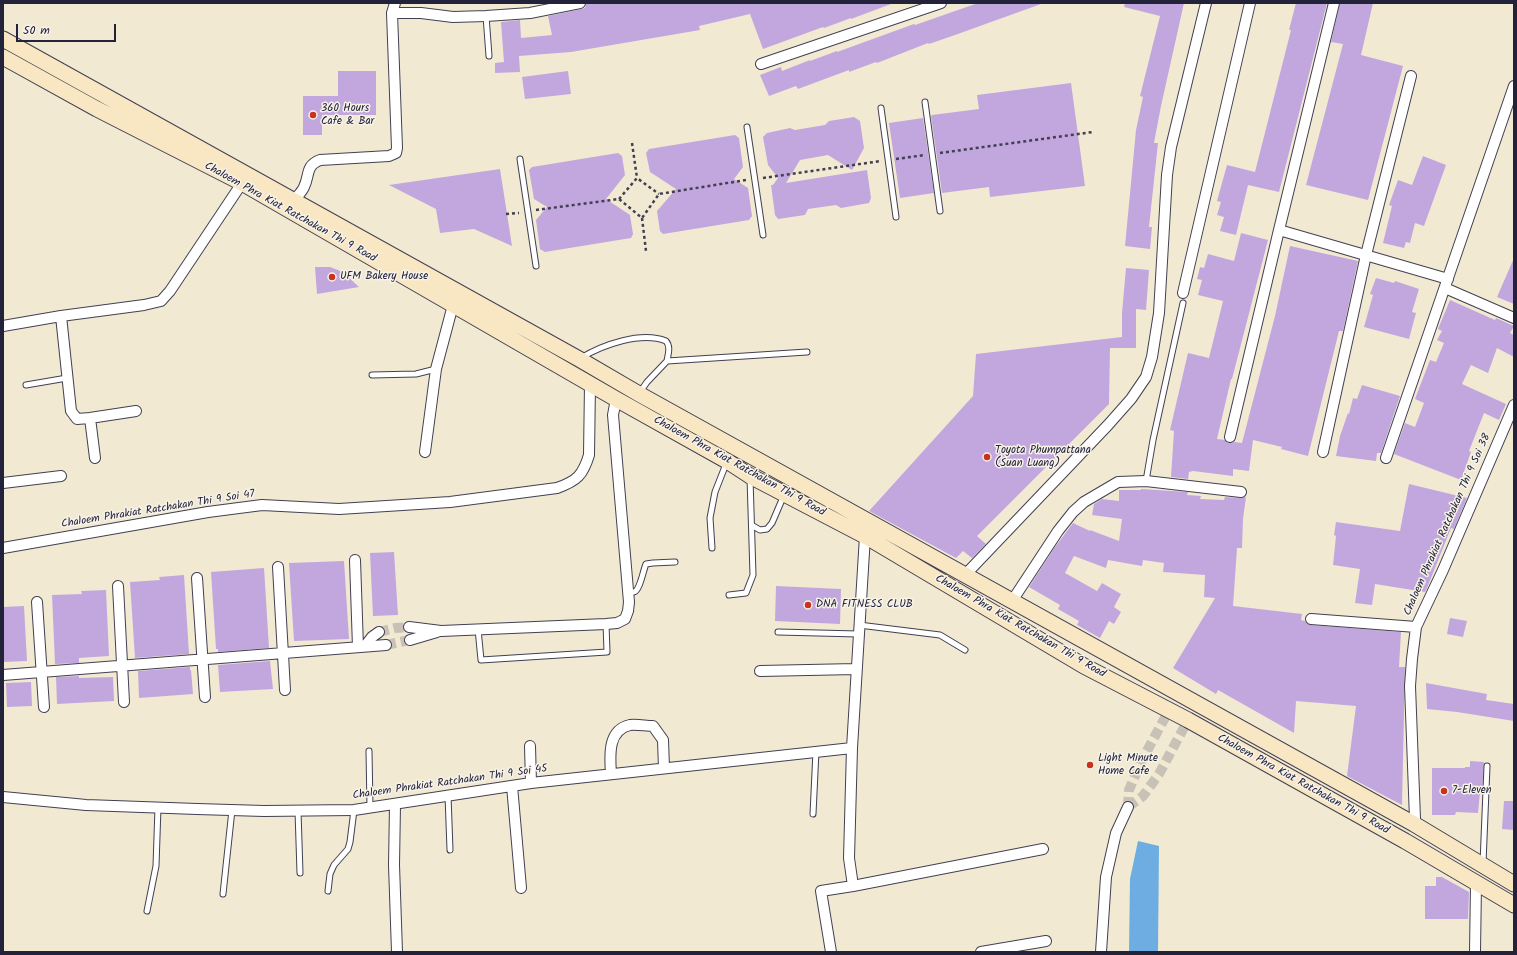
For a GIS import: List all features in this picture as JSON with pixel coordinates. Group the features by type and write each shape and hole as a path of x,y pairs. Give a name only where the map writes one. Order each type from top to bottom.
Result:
{"main road":[{"name":"Chaloem Phra Kiat Ratchakan Thi 9 Road","path":"3,39 1414,824 1514,884"},
{"name":"Chaloem Phra Kiat Ratchakan Thi 9 Road","path":"3,57 97,109 242,183 616,399 727,461 750,476 865,536 1084,666 1188,720 1405,841 1514,905"},
{"path":"1405,841 1414,824"},
{"path":"1476,884 1483,865"}],"street":[{"path":"294,201 304,187 309,168 320,160 389,156 396,153 394,8 453,18 530,12 580,3"},
{"path":"761,64 941,3"},
{"path":"965,575 1108,425 1131,399 1146,377 1152,357 1159,313 1167,175 1171,147 1206,3"},
{"path":"1183,298 1250,3"},
{"path":"1230,437 1278,230 1334,3"},
{"path":"1323,452 1366,255 1411,76"},
{"path":"1386,458 1514,86"},
{"path":"3,326 61,316 144,305 160,301 170,291 242,183"},
{"path":"1278,230 1366,255 1447,284 1514,318"},
{"path":"424,452 436,369 453,305"},
{"path":"61,316 71,411 74,416 77,419 90,418 136,411"},
{"name":"Chaloem Phrakiat Ratchakan Thi 9 Soi 47","path":"3,548 208,512 262,506 340,509 450,502 557,488 572,483 580,476 586,465 589,454 590,384"},
{"path":"409,627 441,631 478,630 606,624 617,623 625,619 629,602 614,415 616,399"},
{"name":"Chaloem Phrakiat Ratchakan Thi 9 Soi 38","path":"1414,824 1410,686 1416,627 1443,570 1513,408"},
{"path":"90,418 95,458"},
{"path":"3,483 61,476"},
{"path":"1012,600 1058,531 1073,512 1084,502 1118,482 1146,481 1240,492"},
{"path":"853,886 849,858 852,748 865,536"},
{"path":"355,560 362,647"},
{"path":"278,567 285,690"},
{"path":"197,578 205,697"},
{"path":"118,586 124,702"},
{"path":"37,602 44,707"},
{"path":"1310,619 1416,627"},
{"path":"410,640 441,631"},
{"path":"362,647 379,632"},
{"path":"3,675 386,645"},
{"path":"760,671 856,669"},
{"path":"611,774 609,753 614,737 630,725 653,726 663,740 664,768"},
{"path":"530,746 531,783"},
{"name":"Chaloem Phrakiat Ratchakan Thi 9 Soi 45","path":"3,797 86,805 232,810 354,810 395,805 448,795 531,783 852,748"},
{"path":"512,786 521,888"},
{"path":"395,805 394,865 397,952"},
{"path":"1101,952 1106,877 1116,833 1128,807"},
{"path":"831,952 821,891 1043,849"},
{"path":"1476,884 1476,952"},
{"path":"981,952 1046,941"}],"lane":[{"path":"486,16 489,56"},
{"path":"925,102 940,212"},
{"path":"881,108 896,217"},
{"path":"747,127 763,235"},
{"path":"520,158 536,266"},
{"path":"1146,481 1153,440 1183,298"},
{"path":"579,359 593,351 618,342 642,338 666,341 669,350 667,361 647,382 639,394"},
{"path":"667,361 807,352"},
{"path":"372,375 416,374 436,369"},
{"path":"26,385 67,378"},
{"path":"712,548 710,518 715,492 727,461"},
{"path":"730,595 746,593 753,575 753,526 750,476"},
{"path":"753,526 760,530 768,529 785,494"},
{"path":"627,592 634,592 638,589 646,564 653,562 675,562"},
{"path":"478,630 481,660 607,652 606,624"},
{"path":"778,632 859,629 940,635 965,650"},
{"path":"369,751 370,807"},
{"path":"812,814 816,751"},
{"path":"1483,865 1487,766"},
{"path":"448,795 450,850"},
{"path":"148,911 156,866 158,807"},
{"path":"223,894 232,810"},
{"path":"298,810 300,873"},
{"path":"328,891 330,874 334,865 348,849 354,810"}],"path":[{"path":"632,143 637,178 659,194 888,160 1093,132"},
{"path":"506,214 619,199 637,178"},
{"path":"646,251 642,218 659,194"},
{"path":"619,199 642,218"}],"water":[{"path":"1138,841 1159,846 1158,952 1129,952 1130,879"}],"building":[{"path":"586,3 891,4 763,49 750,14 699,26 700,30 571,52 519,56 520,72 495,73 495,63 504,62 501,22 520,20 521,38 552,35 548,16 585,8"},
{"path":"978,3 1041,4 929,44 928,43 877,63 876,62 849,72 849,70 798,89 796,86 769,96 760,75 781,67 782,71 810,60"},
{"path":"1125,3 1184,3 1154,143 1158,143 1149,227 1152,227 1150,249 1125,246 1136,130 1143,97 1140,96 1160,16 1124,7"},
{"path":"1296,3 1327,3 1279,192 1248,185 1236,235 1220,231 1224,217 1217,215 1221,202 1217,201 1227,165 1255,172 1291,30 1289,30"},
{"path":"1340,3 1373,3 1361,55 1403,66 1368,200 1306,185 1343,44 1331,42"},
{"path":"338,71 376,71 376,115 322,115 322,135 303,135 303,96 338,96"},
{"path":"568,71 571,94 525,99 522,77"},
{"path":"1071,83 1085,186 990,197 989,187 942,193 932,115 979,109 977,95"},
{"path":"854,117 860,121 864,148 852,170 828,155 800,160 786,183 867,170 871,198 869,203 841,208 836,205 808,209 805,215 778,219 775,215 771,185 773,185 778,178 768,165 763,137 767,133 790,128 795,130 825,125 829,121"},
{"path":"923,118 934,193 900,198 889,123"},
{"path":"735,135 739,138 743,167 734,179 748,188 752,216 749,220 663,234 660,231 657,211 676,189 650,172 646,153 649,149"},
{"path":"618,153 622,156 625,175 606,199 630,215 633,234 631,238 545,252 540,249 536,220 547,207 534,199 529,170 532,167"},
{"path":"1423,156 1446,165 1424,226 1415,223 1410,243 1406,242 1404,248 1383,243 1392,206 1389,205 1398,180 1412,185"},
{"path":"500,169 512,246 474,229 440,233 436,209 389,185"},
{"path":"1241,233 1268,240 1231,379 1217,439 1225,440 1228,443 1242,443 1275,316 1290,246 1358,261 1343,331 1339,331 1308,456 1281,449 1282,447 1253,440 1249,471 1233,469 1233,476 1193,471 1189,472 1188,479 1171,477 1174,431 1170,430 1188,353 1209,358 1223,301 1198,295 1202,280 1197,279 1200,267 1204,268 1208,254 1234,261"},
{"path":"1514,258 1514,304 1497,297"},
{"name":"UFM Bakery House","path":"315,267 330,267 338,270 345,274 359,287 317,294"},
{"name":"Toyota Phumpattana (Suan Luang)","path":"1126,268 1149,270 1146,310 1136,309 1136,348 1110,348 1109,404 977,536 986,544 972,558 963,551 956,558 869,511 973,396 976,354 1122,337 1122,313"},
{"path":"1376,278 1394,283 1395,281 1419,289 1412,312 1416,313 1409,339 1364,327 1373,295 1370,294"},
{"path":"1450,300 1495,320 1496,318 1514,326 1510,333 1514,335 1514,357 1497,348 1488,373 1471,365 1462,384 1506,404 1499,420 1484,413 1469,451 1471,452 1461,480 1394,454 1405,423 1415,427 1424,403 1415,399 1430,360 1436,362 1444,343 1437,340 1442,331 1438,329"},
{"path":"1362,385 1400,396 1381,453 1377,453 1376,461 1336,456 1340,436 1348,413 1349,414 1353,398 1357,399"},
{"path":"1409,484 1467,498 1454,529 1451,528 1425,592 1375,584 1372,605 1355,603 1360,569 1333,565 1336,522 1400,531"},
{"path":"1141,489 1188,492 1187,495 1201,496 1200,499 1224,500 1225,497 1246,497 1243,519 1242,548 1237,548 1233,606 1302,614 1301,620 1311,625 1401,632 1399,667 1405,667 1402,805 1347,776 1356,706 1296,701 1294,733 1218,690 1216,694 1173,668 1215,598 1204,597 1205,575 1163,572 1164,563 1143,560 1142,566 1108,560 1106,568 1074,556 1065,573 1097,591 1102,583 1121,594 1114,607 1121,612 1114,624 1109,621 1100,638 1077,625 1079,621 1058,609 1060,605 1029,587 1055,547 1073,523 1090,531 1119,541 1122,519 1092,515 1094,504 1102,499 1119,501 1119,490"},
{"path":"394,552 398,615 373,616 370,553"},
{"path":"344,561 349,639 294,641 289,563"},
{"path":"264,568 269,648 218,652 218,649 216,649 211,572"},
{"path":"184,575 189,654 135,658 130,582 160,580 159,577"},
{"name":"DNA FITNESS CLUB","path":"776,586 841,589 840,624 775,621"},
{"path":"106,590 109,656 79,658 79,663 55,664 52,595 82,594 81,591"},
{"path":"24,606 27,661 3,662 3,607"},
{"path":"1450,618 1467,621 1463,637 1447,634"},
{"path":"270,661 273,689 220,692 218,665"},
{"path":"190,667 193,694 139,698 138,671"},
{"path":"79,676 79,678 113,677 114,701 57,704 56,677"},
{"path":"31,682 32,706 7,707 6,683"},
{"path":"1426,683 1487,694 1486,700 1514,704 1514,721 1427,709"},
{"path":"1470,761 1484,762 1482,792 1480,792 1478,813 1456,812 1455,815 1432,815 1432,768 1465,768 1470,767"},
{"path":"1504,801 1514,801 1514,830 1502,829"},
{"path":"1436,877 1442,877 1469,892 1468,919 1425,919 1425,886 1436,886"}],"tunnel":[{"path":"379,632 395,628 409,627"},
{"path":"386,645 410,640"},
{"path":"1128,807 1129,790 1140,764 1169,710"},
{"path":"1128,807 1143,796 1159,774 1188,720"}],"place":[{"name":"360 Hours Cafe & Bar","path":"313,115"},
{"name":"UFM Bakery House","path":"332,277"},
{"name":"Toyota Phumpattana (Suan Luang)","path":"987,457"},
{"name":"DNA FITNESS CLUB","path":"808,605"},
{"name":"Light Minute Home Cafe","path":"1090,765"},
{"name":"7-Eleven","path":"1444,791"}]}
